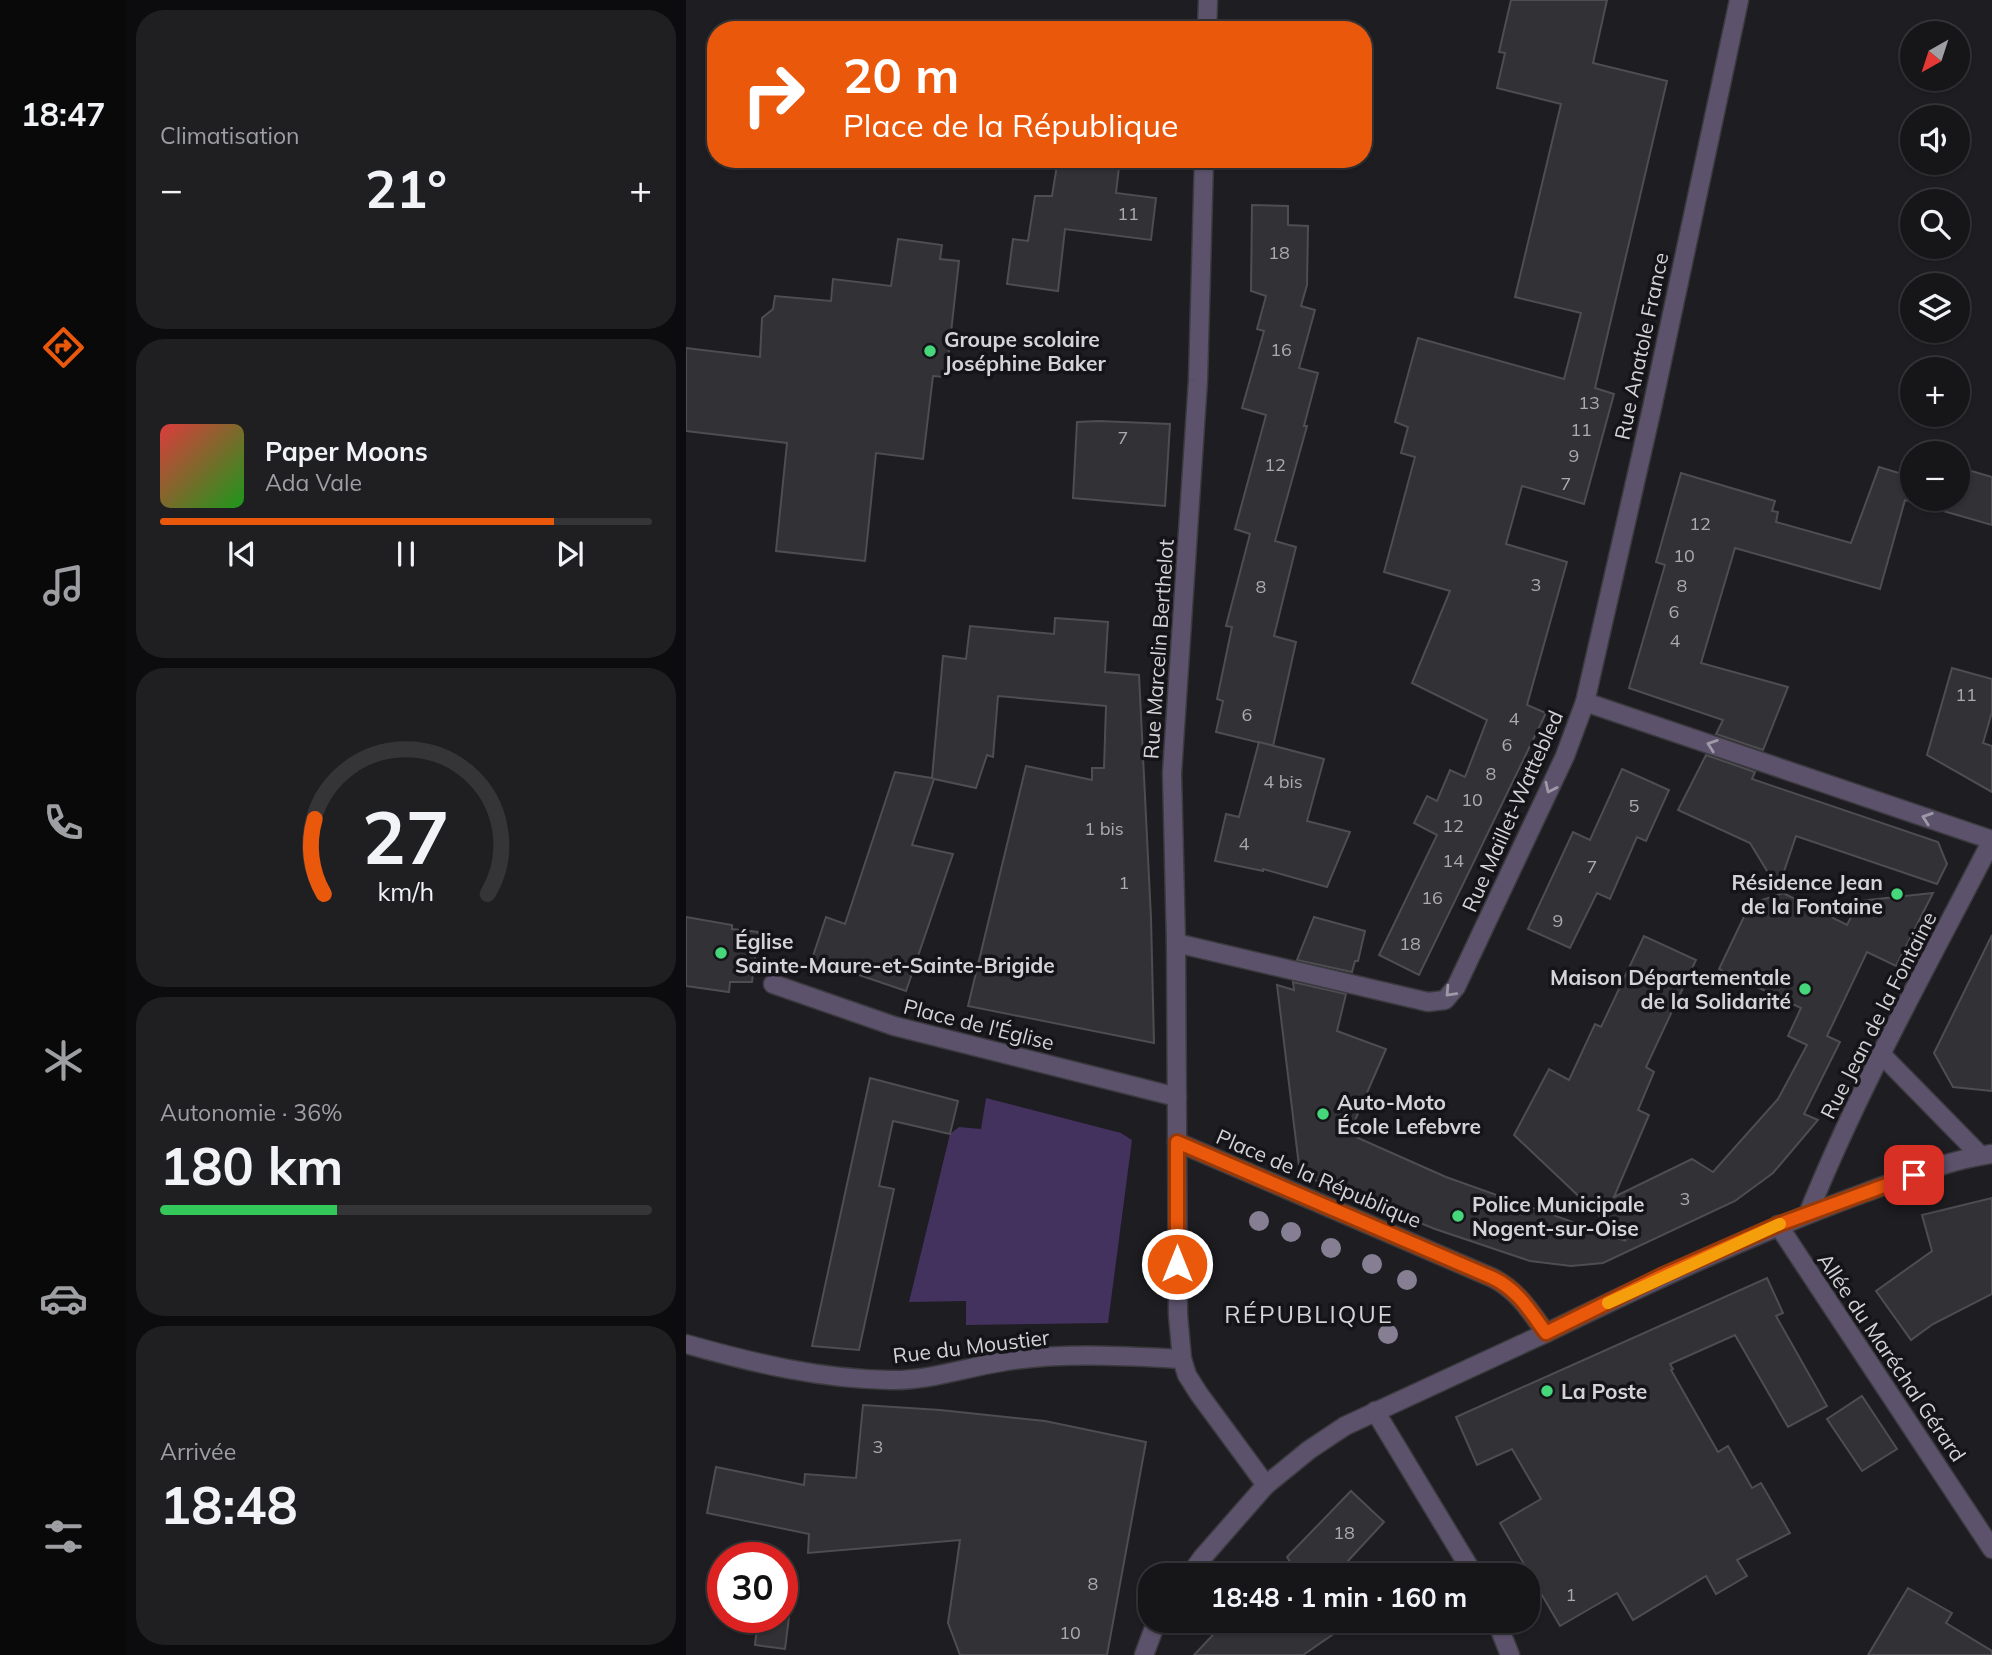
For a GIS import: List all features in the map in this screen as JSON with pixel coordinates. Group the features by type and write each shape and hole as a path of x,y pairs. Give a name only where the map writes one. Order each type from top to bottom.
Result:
{"street":[{"path":"1207,21 1208,0"},
{"name":"Rue Anatole France","path":"1585,702 1655,395 1739,0"},
{"name":"Rue Marcelin Berthelot","path":"1177,1142 1172,773 1198,380 1205,168"},
{"name":"Rue Maillet-Wattebled","path":"1176,943 1428,1002 1445,1000 1456,987 1514,865 1565,755 1585,702 1992,840"},
{"name":"Rue Jean de la Fontaine","path":"1808,1214 1882,1055 1992,840"},
{"name":"Place de l'Église","path":"773,984 894,1027 1177,1097"},
{"path":"1882,1055 1986,1155"},
{"path":"1177,1142 1178,1315 1182,1359 1199,1394 1266,1485"},
{"name":"Place de la République","path":"1177,1142 1509,1286 1524,1301 1546,1333"},
{"path":"1198,1563 1266,1485 1328,1436 1375,1411 1546,1333 1661,1276 1777,1225 1954,1162 1986,1155"},
{"name":"Allée du Maréchal Gérard","path":"1777,1225 1992,1549"},
{"name":"Rue du Moustier","path":"686,1344 799,1373 890,1380 924,1378 1001,1362 1031,1359 1182,1359"},
{"path":"1375,1411 1467,1563"},
{"path":"1144,1655 1152,1633"},
{"path":"1501,1633 1510,1655"}],"shaded area":[{"path":"986,1098 1121,1133 1132,1140 1108,1323 966,1325 966,1301 909,1302 950,1134 959,1127 981,1129"}],"building":[{"path":"1511,0 1607,0 1593,63 1667,81 1595,388 1614,394 1584,504 1522,486 1506,544 1567,562 1527,705 1546,713 1419,975 1379,955 1437,835 1414,823 1427,796 1437,801 1450,770 1465,777 1487,720 1412,683 1450,591 1384,572 1415,457 1401,453 1408,427 1395,422 1418,338 1564,379 1581,313 1515,297 1561,104 1497,88 1505,53 1499,52"},
{"path":"1057,168 1119,168 1116,193 1156,198 1151,240 1065,229 1058,291 1007,284 1013,239 1028,241 1035,196 1052,196"},
{"path":"1252,205 1288,206 1288,225 1308,226 1307,285 1301,306 1315,310 1299,368 1318,373 1304,426 1307,426 1275,541 1296,547 1274,636 1296,642 1273,746 1216,732 1223,701 1217,699 1232,627 1226,626 1250,534 1235,529 1266,415 1242,408 1264,331 1257,329 1266,296 1251,291"},
{"path":"898,239 942,245 940,259 959,261 946,377 933,376 923,459 876,453 865,561 776,551 787,443 686,431 686,348 760,357 762,318 773,309 775,296 831,301 833,279 891,286"},
{"path":"1077,422 1170,424 1165,506 1073,498"},
{"path":"1879,467 1900,473 1902,511 1880,589 1735,548 1701,663 1788,687 1763,750 1716,734 1723,720 1629,688 1665,565 1656,562 1681,473 1775,501 1772,511 1778,512 1776,522 1851,543"},
{"path":"1970,471 1992,477 1992,525 1943,511 1970,511"},
{"path":"1055,618 1108,622 1105,672 1139,675 1154,1043 968,1006 1026,766 1092,780 1092,768 1104,768 1106,706 998,696 993,757 987,755 976,788 934,779 912,845 953,854 906,991 812,959 826,917 845,924 895,772 932,778 943,656 966,659 970,626 1054,634"},
{"path":"1952,668 1992,679 1992,712 1983,743 1992,746 1992,792 1927,755"},
{"path":"1259,742 1324,759 1307,821 1350,832 1327,887 1263,869 1215,861 1226,814 1239,817"},
{"path":"1706,755 1755,772 1752,779 1938,842 1947,864 1937,884 1796,836 1778,889 1750,843 1678,810"},
{"path":"1622,769 1669,790 1646,841 1637,837 1610,899 1597,893 1570,948 1528,929 1573,832 1590,840"},
{"path":"1783,893 1847,925 1859,901 1933,893 1896,966 1867,952 1827,1036 1840,1042 1804,1114 1818,1120 1773,1173 1735,1201 1603,1263 1571,1266 1530,1261 1435,1229 1300,1174 1277,985 1294,990 1293,982 1346,994 1337,1031 1386,1049 1349,1134 1446,1177 1626,1241 1514,1135 1549,1069 1569,1080 1595,1024 1601,1027 1644,936 1696,960 1646,1067 1654,1072 1638,1110 1649,1115 1614,1197 1692,1159 1713,1172 1778,1099 1807,1045 1788,1036 1801,1008 1719,969 1750,904"},
{"name":"Église Sainte-Maure-et-Sainte-Brigide","path":"686,917 732,925 732,929 758,932 752,982 730,982 729,992 686,986"},
{"path":"1314,917 1365,931 1358,961 1355,961 1352,972 1297,960"},
{"path":"1992,935 1992,1091 1953,1087 1934,1053"},
{"path":"870,1078 958,1101 950,1134 893,1121 879,1186 894,1189 859,1350 812,1346"},
{"path":"1992,1198 1992,1294 1933,1324 1911,1340 1876,1291 1932,1251 1922,1215"},
{"path":"1767,1278 1783,1313 1776,1316 1827,1406 1788,1427 1735,1335 1670,1364 1718,1452 1728,1446 1752,1488 1761,1483 1790,1533 1737,1560 1747,1576 1716,1594 1706,1576 1633,1620 1617,1593 1560,1626 1540,1592 1540,1563 1523,1563 1500,1523 1541,1499 1512,1449 1477,1465 1456,1417"},
{"path":"1862,1396 1897,1449 1862,1471 1827,1419"},
{"path":"863,1405 1045,1421 1146,1442 1107,1655 960,1655 948,1623 960,1540 808,1553 809,1534 707,1513 716,1467 804,1485 805,1474 856,1478"},
{"path":"1351,1491 1384,1522 1346,1563 1288,1563 1287,1557"},
{"path":"1908,1588 1952,1613 1946,1623 1992,1651 1992,1655 1868,1655"},
{"path":"756,1633 787,1633 785,1649 755,1645"},
{"path":"1215,1633 1335,1633 1303,1655 1194,1655"}],"slow traffic":[{"path":"1608,1303 1661,1276 1780,1224"}],"place":[{"name":"Groupe scolaire Joséphine Baker","path":"930,351"},
{"name":"Résidence Jean de la Fontaine","path":"1897,894"},
{"name":"Église Sainte-Maure-et-Sainte-Brigide","path":"721,953"},
{"name":"Maison Départementale de la Solidarité","path":"1805,989"},
{"name":"Auto-Moto École Lefebvre","path":"1323,1114"},
{"name":"Police Municipale Nogent-sur-Oise","path":"1458,1216"},
{"name":"La Poste","path":"1547,1391"}],"district":[{"name":"RÉPUBLIQUE","path":"1309,1314"}],"route":[{"path":"1177,1264 1177,1142 1509,1286 1524,1301 1546,1333 1661,1276 1777,1225 1914,1175"}]}
